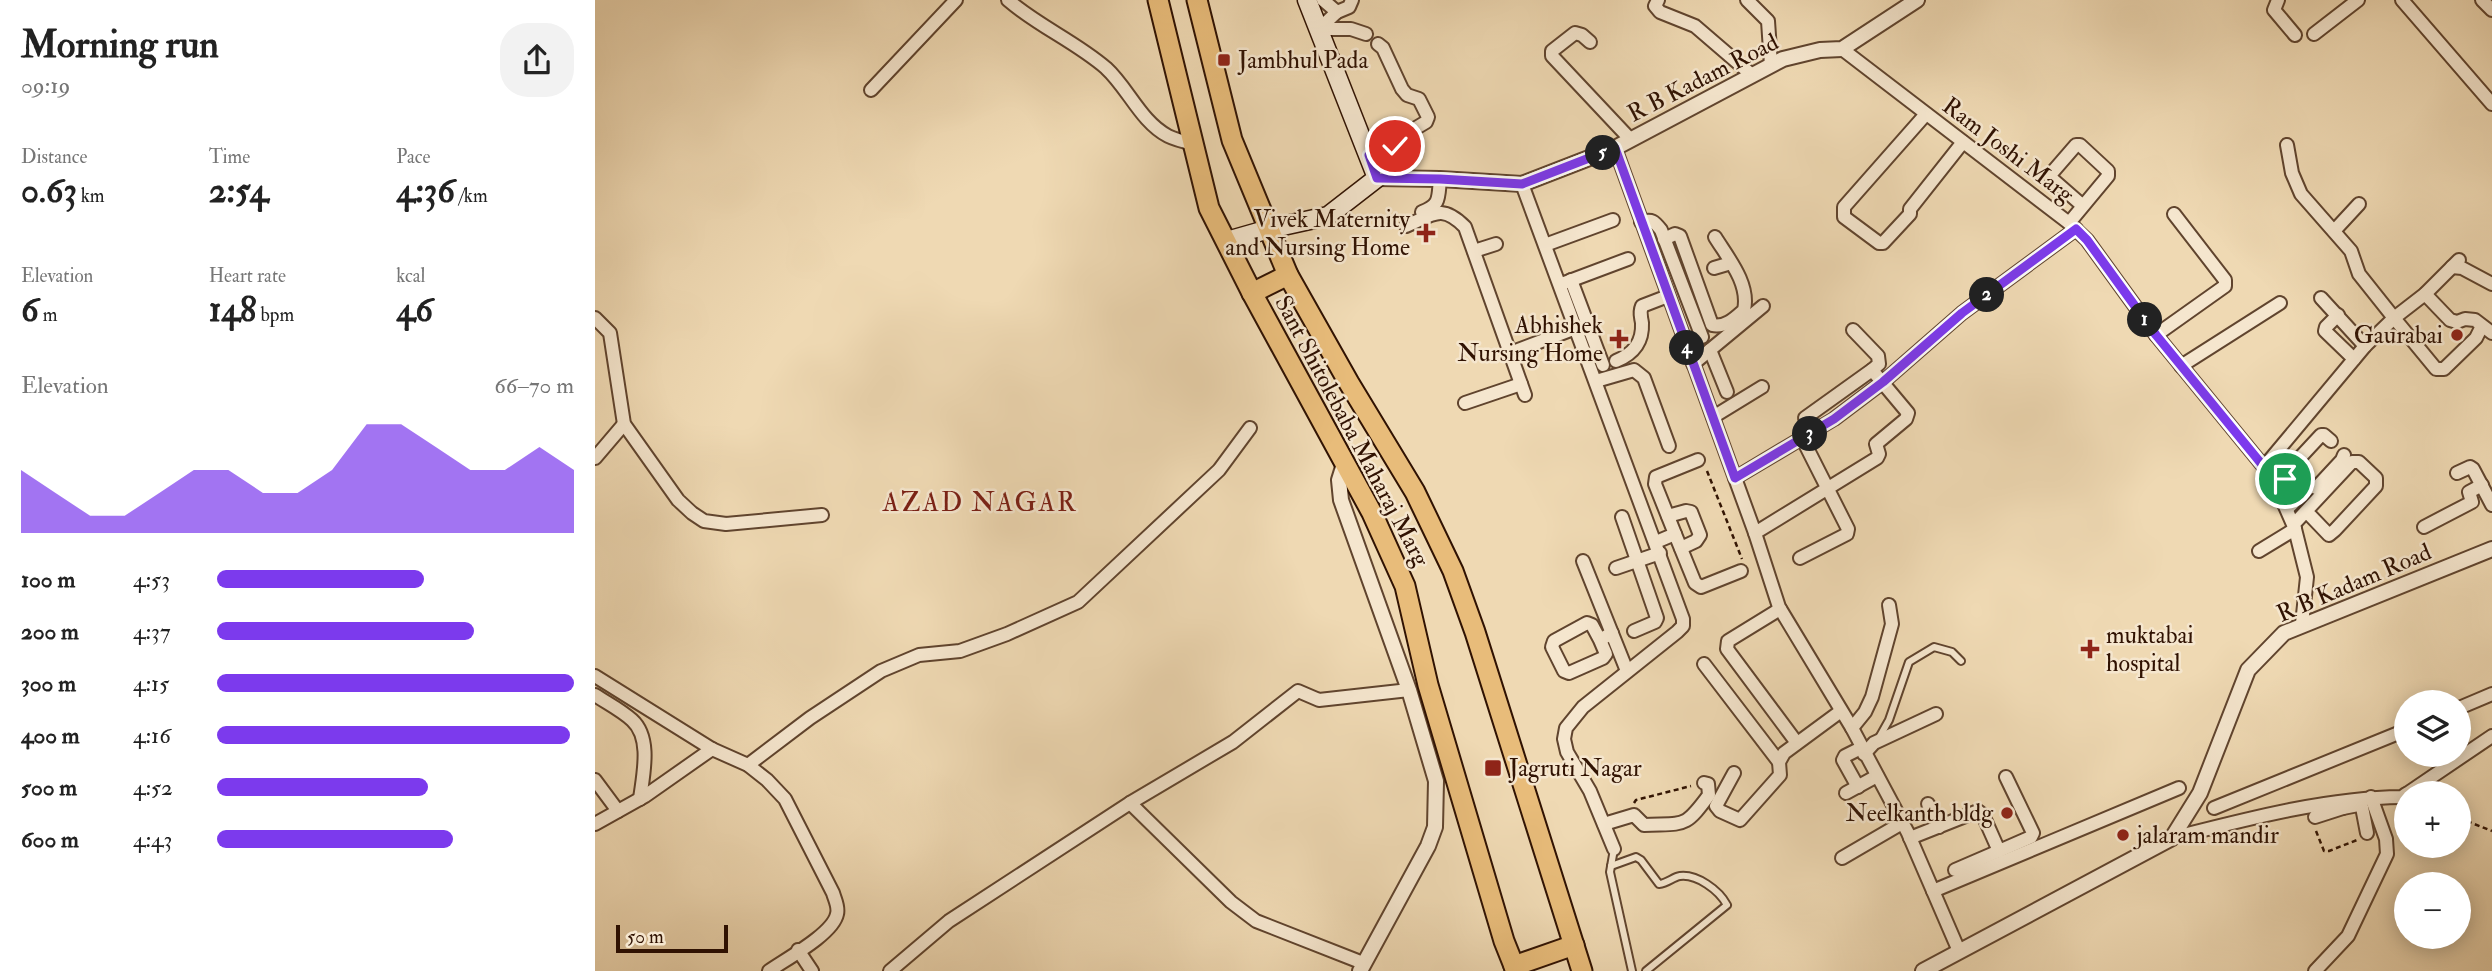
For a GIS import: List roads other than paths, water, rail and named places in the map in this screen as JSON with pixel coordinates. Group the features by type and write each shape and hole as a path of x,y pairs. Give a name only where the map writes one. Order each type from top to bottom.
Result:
{"main road":[{"name":"Sant Shitolebaba Maharaj Marg","path":"1158,0 1209,208 1252,293 1372,513 1405,586 1441,730 1504,941 1515,969"},
{"name":"Sant Shitolebaba Maharaj Marg","path":"1197,0 1232,139 1288,275 1415,492 1453,571 1475,632 1582,971"},
{"path":"1227,241 1328,216 1377,178 1307,0"},
{"path":"1252,293 1288,275"},
{"path":"1515,969 1574,946"}],"street":[{"path":"871,90 956,0"},
{"path":"1009,0 1107,69 1145,117 1166,135 1194,144"},
{"path":"1324,0 1337,12"},
{"path":"1319,29 1337,12 1349,7 1352,0"},
{"path":"1658,0 1655,6 1660,12 1695,26 1752,75"},
{"path":"1747,0 1768,21 1771,65"},
{"name":"R B Kadam Road","path":"1377,178 1522,184 1615,148 1783,59 1820,50 1842,49 1917,0"},
{"path":"2278,0 2274,10 2295,35"},
{"path":"2313,34 2358,0"},
{"path":"2402,0 2492,104"},
{"path":"2482,0 2492,10"},
{"path":"1319,29 1351,29 1366,34"},
{"path":"1590,42 1582,34 1575,33 1552,51 1552,56 1631,140"},
{"path":"1369,155 1404,142 1416,128 1426,122 1427,117 1419,99 1407,95 1402,89 1383,48 1378,44"},
{"name":"Ram Joshi Marg","path":"1842,49 2087,240 2156,335 2264,467 2277,488 2294,526 2307,578 2302,624"},
{"path":"1926,114 1844,207 1844,216 1879,243 1883,243 1910,214 1910,209 1963,142"},
{"path":"1735,478 1834,419 1857,402 1962,313 2072,226 2083,206 2108,176 2108,171 2080,145 2075,145 2050,178 2083,206"},
{"path":"2287,145 2292,173 2301,194 2351,251 2359,274 2394,318 2436,369 2444,369 2487,330 2475,320 2450,320 2425,294"},
{"path":"1615,148 1780,609 1852,728 1910,838 1959,950"},
{"path":"1436,210 1440,179"},
{"path":"1522,184 1545,245 1609,363 1628,356 1637,347 1642,326 1642,306 1668,296"},
{"path":"2334,231 2359,204"},
{"path":"1406,226 1436,210"},
{"path":"1417,214 1436,210 1454,215 1465,226 1523,389 1465,403"},
{"path":"2156,335 2225,286 2225,280 2174,214"},
{"path":"1641,222 1650,219 1654,221 1664,239 1702,337"},
{"path":"1545,245 1613,220"},
{"path":"1664,239 1675,234 1680,236 1712,325 1719,327 1744,310 1746,303 1741,280 1716,237"},
{"path":"1474,251 1496,244"},
{"path":"1566,282 1628,259"},
{"path":"1714,268 1731,263"},
{"path":"2264,467 2365,346 2394,318 2425,294 2455,263 2492,284"},
{"path":"1566,282 1576,328 1683,619 1683,626 1574,717 1566,728 1564,739 1567,752 1590,791 1614,849"},
{"path":"2321,298 2365,346"},
{"path":"2181,366 2280,303"},
{"path":"1693,364 1763,306"},
{"path":"2337,315 2325,331 2354,359"},
{"path":"595,318 610,333 624,424 678,500 704,521 726,524 822,515"},
{"path":"1510,353 1576,328"},
{"path":"1805,418 1879,363 1878,356 1853,330"},
{"path":"1710,350 1727,392"},
{"path":"1596,381 1634,370 1639,372 1644,378 1669,446"},
{"path":"1755,533 1877,458 1877,444 1906,419 1908,413 1872,370"},
{"path":"1713,417 1762,387"},
{"path":"1846,388 1857,402"},
{"path":"1823,405 1834,419"},
{"path":"595,458 624,424"},
{"path":"748,765 810,718 881,671 919,655 960,651 996,639 1078,601 1219,470 1250,428"},
{"path":"2331,441 2321,435 2294,464 2295,469 2316,488 2344,455"},
{"path":"1801,558 1847,534 1848,529 1802,438"},
{"path":"1698,460 1656,477 1655,484 1695,583 1701,587 1741,571"},
{"path":"2259,551 2294,526 2306,511 2352,462 2359,461 2376,478 2376,486 2329,535 2306,511"},
{"path":"1130,803 1231,902 1256,921 1361,967 1428,846 1435,827 1436,781 1409,690 1341,500 1339,480 1344,464"},
{"path":"2457,473 2470,467 2492,505"},
{"path":"2277,488 2295,469"},
{"path":"2424,527 2472,502 2467,489 2482,485"},
{"path":"2287,509 2311,486"},
{"path":"1668,516 1692,512 1700,535 1696,541 1681,548"},
{"path":"1622,517 1657,618 1655,622 1634,631"},
{"path":"1616,568 1639,561 1675,534"},
{"name":"R B Kadam Road","path":"2172,838 2200,793 2248,670 2284,633 2492,550"},
{"path":"1583,561 1627,671"},
{"path":"1852,728 1865,712 1872,697 1892,624 1889,605"},
{"path":"1780,609 1728,641 1727,649 1797,743"},
{"path":"1587,623 1592,625 1600,640 1606,654 1603,658 1569,673 1564,671 1552,648 1554,641 1587,623"},
{"path":"1600,640 1612,633"},
{"path":"1704,664 1779,762 1780,775 1740,820 1720,811 1716,806 1734,773"},
{"path":"595,676 712,749 748,765 785,799 837,906 834,922 822,934 769,971"},
{"path":"890,971 949,921 1130,803 1233,742 1298,691 1319,700 1409,690"},
{"path":"2471,703 2492,694"},
{"path":"595,695 633,720 642,734 644,764 640,799"},
{"path":"1779,762 1784,753 1841,711"},
{"path":"1858,787 1843,760 1845,757 1863,751 1874,743 1936,714"},
{"path":"2214,808 2394,735"},
{"path":"2425,781 2492,736"},
{"path":"595,824 640,799 712,749"},
{"path":"1846,793 1877,776"},
{"path":"1955,870 2031,837 2033,832 2006,777"},
{"path":"595,780 618,811"},
{"path":"1604,824 1634,816 1644,825 1685,822 1709,795 1708,784 1704,783"},
{"path":"1933,891 2179,788"},
{"path":"2200,793 2214,808 2220,826"},
{"path":"2315,971 2348,936 2387,855 2386,839 2371,797"},
{"path":"1923,971 2172,838 2371,797 2394,797"},
{"path":"1928,804 1939,827"},
{"path":"2315,817 2343,804 2358,805 2361,807 2367,832"},
{"path":"1910,838 1977,811 1983,815 1999,851"},
{"path":"1843,858 1902,823"},
{"path":"798,950 812,971"}],"lane":[{"path":"1874,743 1889,720 1909,662 1934,647 1952,652 1961,661"},
{"path":"1614,849 1610,872 1632,971"},
{"path":"1611,866 1636,857 1659,884 1667,883 1676,876 1691,876 1722,895 1727,905 1646,971"}],"place":[{"name":"Jambhul Pada","path":"1224,60"},
{"name":"Vivek Maternity and Nursing Home","path":"1426,233"},
{"name":"Gaurabai","path":"2457,335"},
{"name":"Abhishek Nursing Home","path":"1619,339"},
{"name":"muktabai hospital","path":"2090,649"},
{"name":"Jagruti Nagar","path":"1493,768"},
{"name":"Neelkanth bldg","path":"2007,813"},
{"name":"jalaram mandir","path":"2123,835"}],"district":[{"name":"AZAD NAGAR","path":"980,503"}]}
